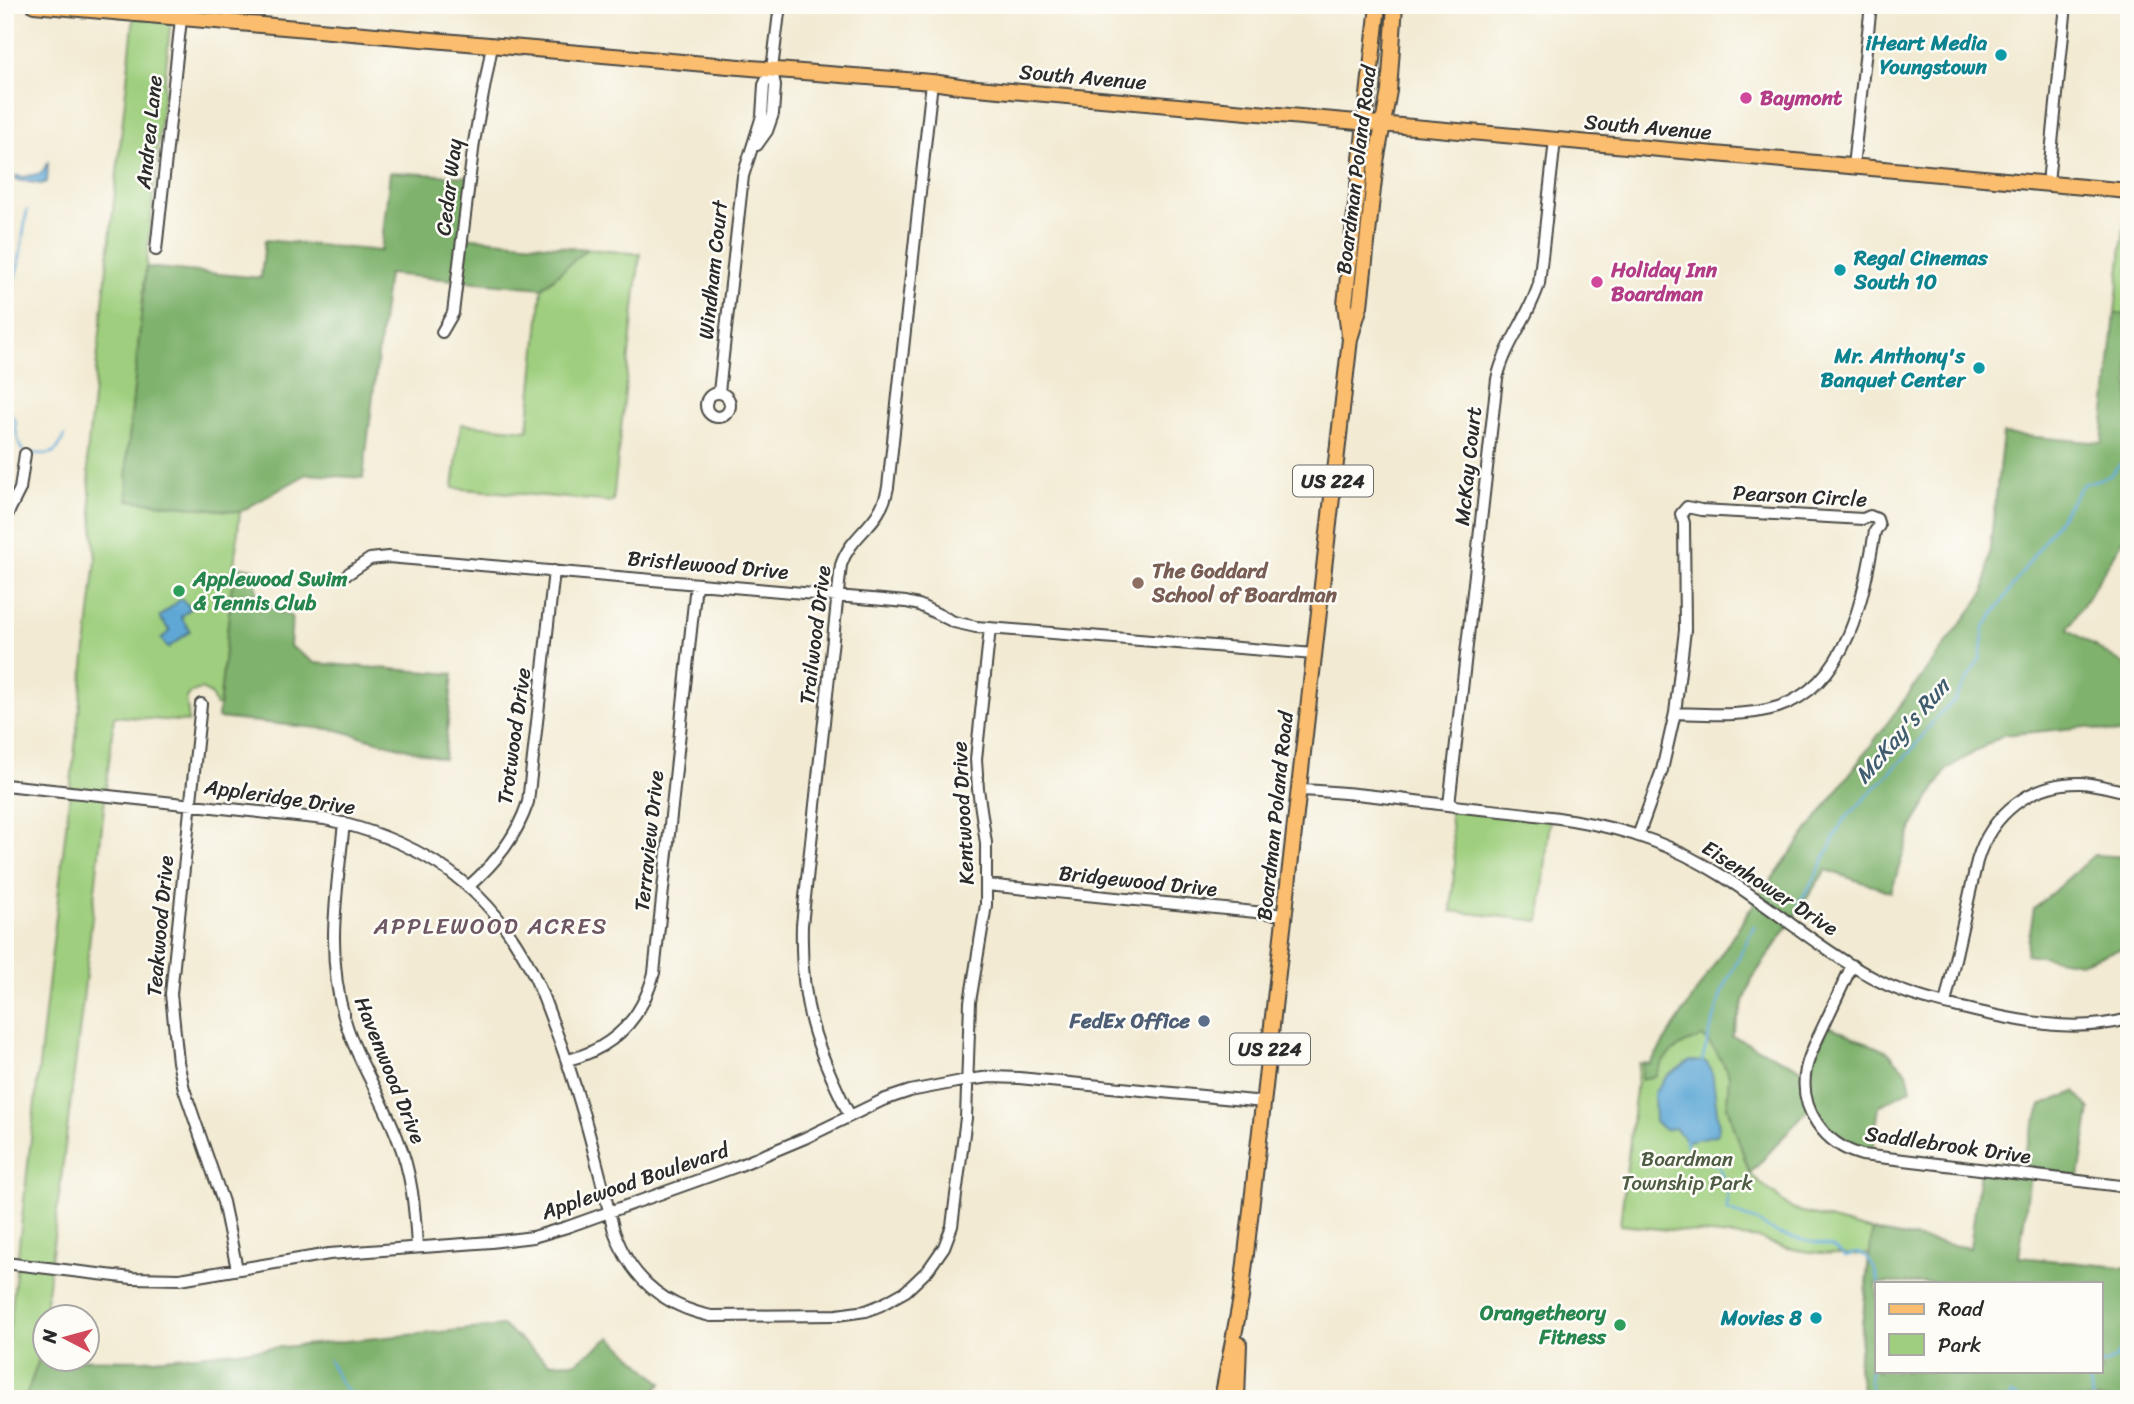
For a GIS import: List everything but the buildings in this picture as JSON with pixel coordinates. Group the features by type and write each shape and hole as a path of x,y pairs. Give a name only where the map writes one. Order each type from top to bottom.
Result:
{"main road":[{"name":"South Avenue","path":"34,5 932,82 966,88 2129,191"},
{"name":"Boardman Poland Road","path":"1349,340 1345,304 1378,5"},
{"name":"Boardman Poland Road","path":"1222,1399 1241,1297 1349,340 1360,306 1376,162 1389,91 1395,5"},
{"name":"Boardman Poland Road","path":"1237,1399 1241,1297"}],"street":[{"name":"Windham Court","path":"719,392 743,176 762,116 764,85 772,69 780,5"},
{"path":"1853,166 1871,5"},
{"path":"2048,183 2066,5"},
{"name":"Andrea Lane","path":"156,250 181,19"},
{"name":"Cedar Way","path":"442,332 453,313 474,142 492,46"},
{"name":"Trailwood Drive","path":"850,1116 814,1036 805,999 801,959 803,925 841,565 855,539 876,519 887,496 932,82"},
{"name":"McKay Court","path":"1449,805 1497,379 1508,346 1539,284 1555,140"},
{"path":"5,519 20,489 25,454"},
{"name":"Pearson Circle","path":"1638,836 1662,770 1675,713 1685,630 1683,510 1690,507 1701,510 1863,519 1870,516 1877,519 1879,526 1875,531 1866,585 1856,618 1838,653 1814,685 1792,701 1768,709 1675,713"},
{"name":"Bristlewood Drive","path":"349,573 370,559 381,556 912,603 954,622 990,628 1314,654"},
{"name":"Trotwood Drive","path":"468,887 507,847 520,825 528,802 554,571"},
{"name":"Terraview Drive","path":"568,1060 597,1050 621,1034 640,1010 652,981 696,584"},
{"name":"Kentwood Drive","path":"610,1212 621,1250 634,1271 653,1291 691,1312 711,1315 837,1315 874,1308 896,1298 918,1281 936,1259 952,1226 965,1130 970,1002 984,923 986,843 976,759 990,628"},
{"name":"Teakwood Drive","path":"201,704 171,994 174,1041 184,1088 223,1202 237,1269"},
{"path":"1945,1004 1977,861 1984,841 1997,821 2022,799 2044,788 2083,783 2129,792"},
{"name":"Appleridge Drive","path":"5,785 344,823 375,831 410,846 443,866 497,916 523,953 568,1060 587,1119 610,1212"},
{"name":"Eisenhower Drive","path":"1299,790 1571,819 1638,836 1695,860 1728,879 1852,965 1900,991 1945,1004 2051,1026 2085,1027 2129,1019"},
{"name":"Havenwood Drive","path":"344,823 333,935 337,990 355,1048 404,1156 414,1199 417,1247"},
{"name":"Bridgewood Drive","path":"987,886 1285,915"},
{"name":"Saddlebrook Drive","path":"1852,965 1810,1056 1805,1081 1809,1108 1815,1121 1835,1143 1862,1155 2129,1187"},
{"name":"Applewood Boulevard","path":"5,1263 158,1280 200,1276 328,1254 533,1237 769,1154 909,1091 967,1080 1019,1078 1264,1102"}],"green space":[{"path":"123,5 179,5 181,19 171,18 127,458 129,500 240,512 219,706 215,705 211,694 201,689 189,694 187,698 188,722 114,716 46,1302 32,1302 32,1372 34,1372 25,1399 5,1399 5,1369 96,560 87,454 134,15 122,13"},
{"path":"390,172 470,177 463,237 587,249 542,288 388,274 363,478 307,474 240,512 128,500 127,458 146,267 261,278 265,240 381,251"},
{"path":"2129,191 2129,315 2115,313"},
{"path":"587,249 640,254 613,502 453,488 461,424 528,430 542,288"},
{"path":"2115,313 2129,315 2129,531 2068,629 2129,668 2129,735 2085,727 2003,735 1947,769 1912,827 1891,892 1826,870 1752,979 1732,1036 1806,1071 1809,1108 1750,1174 1727,1106 1729,1075 1716,1051 1703,1037 1674,1050 1655,1076 1641,1080 1643,1063 1650,1064 1757,899 1985,591 2003,434 2102,443"},
{"path":"234,566 255,569 257,601 292,617 290,646 315,663 453,674 444,759 337,730 218,718"},
{"path":"1449,805 1550,817 1540,921 1451,911 1455,862"},
{"path":"2094,855 2129,857 2129,946 2080,963 2026,954 2034,909"},
{"name":"Boardman Township Park","path":"1750,909 1785,931 1752,979 1732,1037 1727,1106 1750,1174 1792,1209 1872,1231 2019,1258 2129,1268 2129,1399 1864,1399 1858,1367 1869,1254 1814,1252 1786,1248 1761,1239 1620,1225 1639,1063 1650,1064"},
{"path":"1829,1026 1888,1052 1907,1072 1911,1089 1879,1106 1873,1151 1837,1139 1826,1129 1815,1111 1810,1091 1810,1071"},
{"path":"2075,1092 2090,1109 2079,1177 2025,1170 2025,1150 2041,1105"},
{"path":"1980,1170 2030,1176 2019,1257 2129,1268 2129,1399 1864,1399 1858,1367 1872,1231 1970,1248"},
{"path":"503,1326 549,1363 576,1362 611,1337 662,1383 646,1399 25,1399 34,1372 102,1372 102,1360 144,1360"}],"water":[{"path":"48,163 47,182 41,184 16,180 16,176 41,173"},
{"path":"181,599 191,608 181,617 190,631 168,648 161,639 170,631 159,617"},
{"path":"1690,1061 1706,1062 1712,1071 1719,1127 1717,1135 1687,1141 1674,1128 1665,1130 1655,1122 1654,1093 1667,1076"}],"waterway":[{"path":"5,317 19,262 27,210"},
{"path":"5,403 16,423 15,429 23,451"},
{"path":"29,453 51,453 58,448 64,436"},
{"name":"McKay's Run","path":"1798,904 1814,880 1842,822 1910,752 1938,715 1953,702 1980,659 1984,628 2083,484 2110,476 2129,454"},
{"name":"McKay's Run","path":"1701,1064 1721,994 1754,926"},
{"name":"McKay's Run","path":"1685,1137 1693,1152 1719,1166 1728,1195 1727,1210 1754,1220 1780,1235 1833,1247 1845,1256 1861,1254 1872,1264 1879,1282"},
{"name":"McKay's Run","path":"2102,1365 2117,1356 2129,1333"},
{"name":"McKay's Run","path":"1867,1399 1872,1392 1869,1381 1875,1334"},
{"path":"329,1360 341,1384 355,1399"},
{"name":"McKay's Run","path":"2092,1372 2089,1374 2092,1399"},
{"name":"McKay's Run","path":"2009,1399 2011,1394 2020,1399"}],"place":[{"name":"iHeart Media Youngstown","path":"2001,55"},
{"name":"Baymont","path":"1746,98"},
{"name":"Regal Cinemas South 10","path":"1840,270"},
{"name":"Holiday Inn Boardman","path":"1597,282"},
{"name":"Mr. Anthony's Banquet Center","path":"1979,368"},
{"name":"The Goddard School of Boardman","path":"1138,583"},
{"name":"Applewood Swim & Tennis Club","path":"179,591"},
{"name":"FedEx Office","path":"1204,1021"},
{"name":"Movies 8","path":"1816,1318"},
{"name":"Orangetheory Fitness","path":"1620,1325"}],"district":[{"name":"APPLEWOOD ACRES","path":"491,926"}]}
